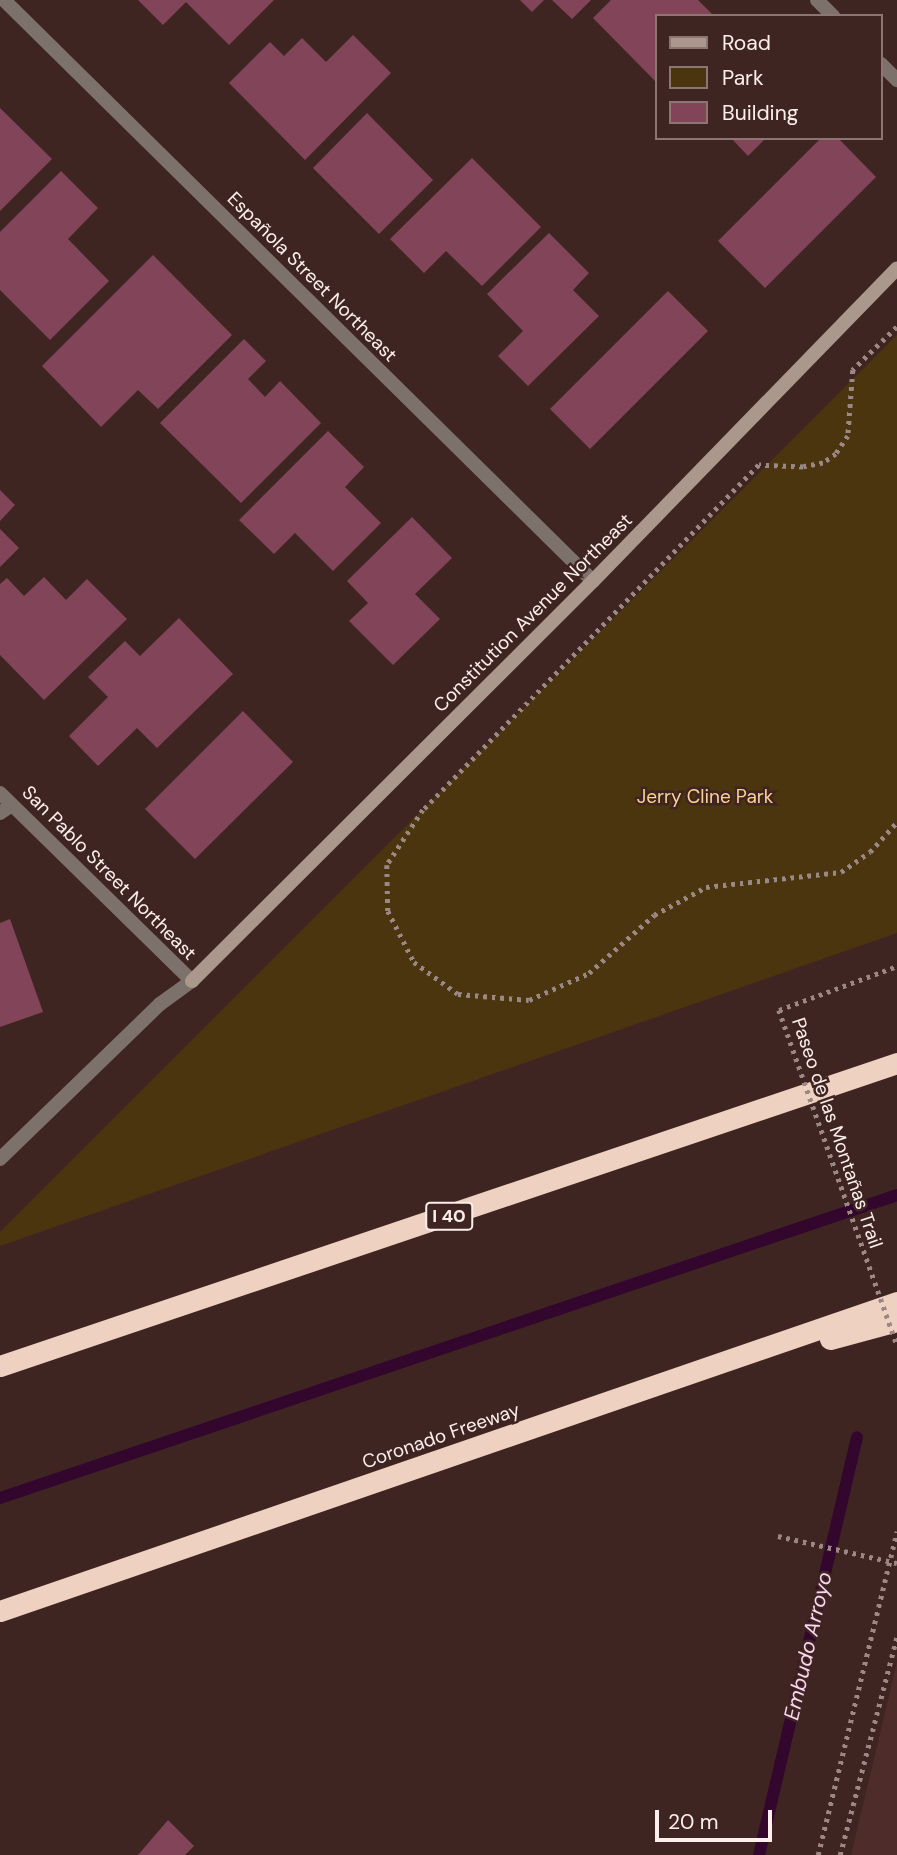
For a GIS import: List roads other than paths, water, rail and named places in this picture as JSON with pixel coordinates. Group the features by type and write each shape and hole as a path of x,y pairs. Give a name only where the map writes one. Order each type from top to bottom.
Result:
{"highway":[{"name":"I 40","path":"0,1366 897,1062"},
{"name":"Coronado Freeway","path":"0,1611 897,1302"},
{"path":"686,1376 897,1321"}],"street":[{"name":"Española Street Northeast","path":"4,0 593,580"},
{"path":"817,0 831,14"},
{"path":"883,66 897,80"},
{"name":"Constitution Avenue Northeast","path":"192,981 593,580 897,268"},
{"name":"San Pablo Street Northeast","path":"0,793 6,809 192,981"},
{"path":"0,1159 160,1004 192,981"}],"waterway":[{"path":"0,1498 897,1195"},
{"name":"Embudo Arroyo","path":"759,1855 857,1437"}],"park label":[{"name":"Jerry Cline Park","path":"705,797"}]}
